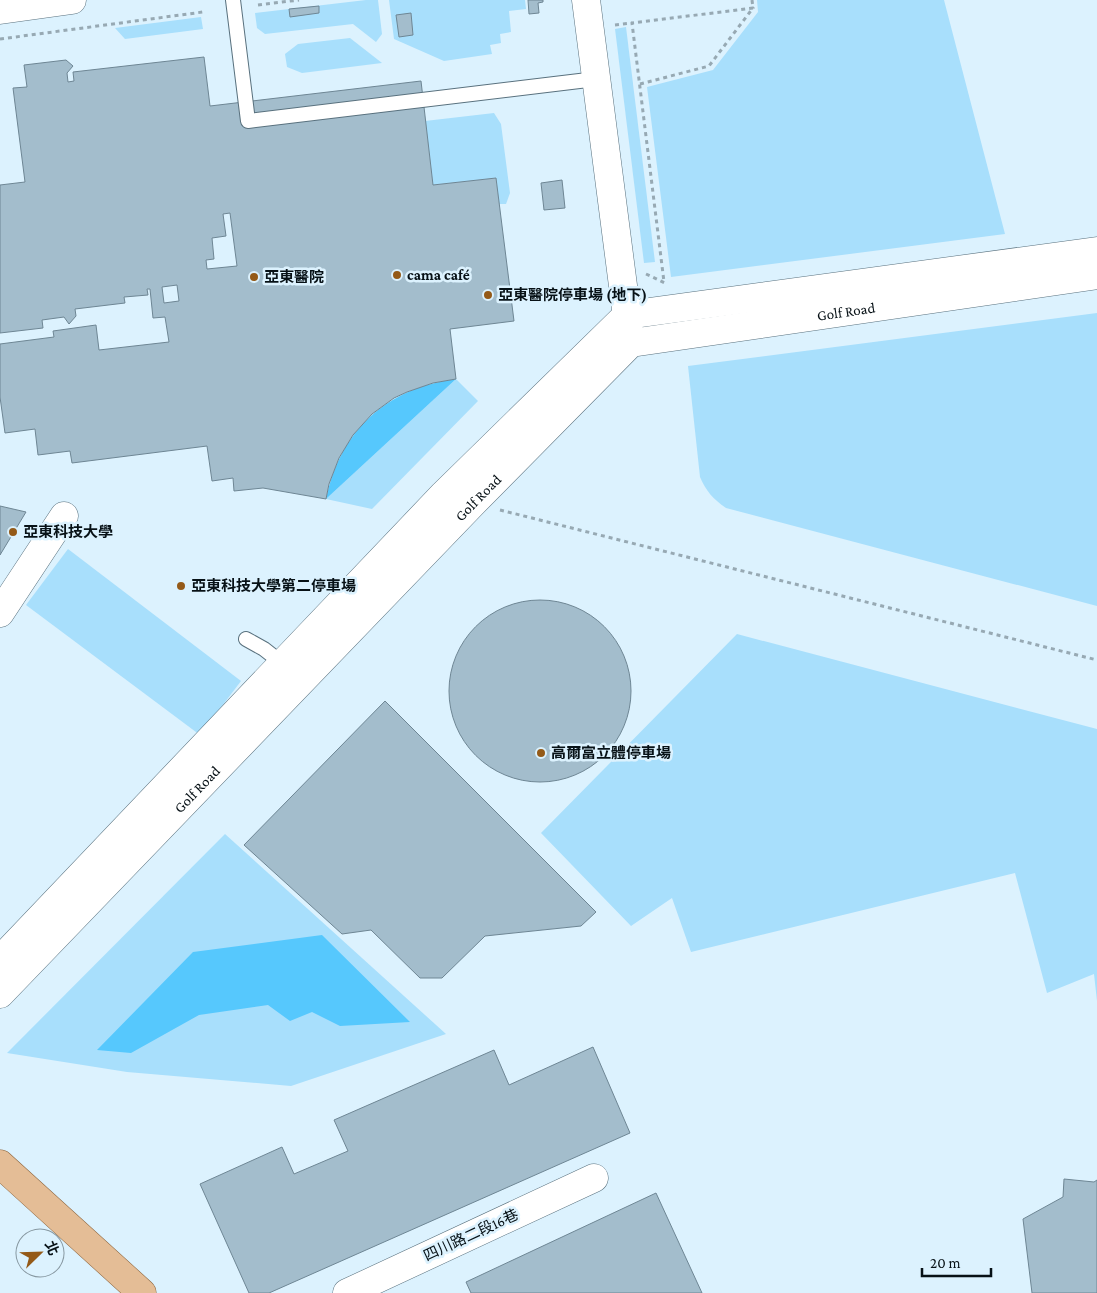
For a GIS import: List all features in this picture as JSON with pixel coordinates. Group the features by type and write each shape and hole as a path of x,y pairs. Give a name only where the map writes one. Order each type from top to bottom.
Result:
{"main road":[{"path":"0,1164 142,1293"}],"street":[{"path":"0,10 72,0"},
{"path":"586,0 631,343"},
{"name":"Golf Road","path":"0,960 444,494 627,315 1097,251"},
{"name":"Golf Road","path":"0,994 473,503 631,343 1097,276"},
{"path":"0,613 64,516"},
{"name":"四川路二段16巷","path":"347,1293 594,1178"}],"lane":[{"path":"233,0 248,121 596,79"},
{"path":"246,639 264,649 283,664"}],"path":[{"path":"258,5 299,0"},
{"path":"640,84 709,66 753,8 752,0"},
{"path":"610,26 753,8"},
{"path":"0,39 203,12"},
{"path":"632,23 664,283"},
{"path":"473,503 1097,660"}],"shaded area":[{"path":"378,0 382,34 376,42 353,24 265,34 257,28 255,13"},
{"path":"389,0 525,0 526,9 509,11 511,32 500,34 501,43 490,45 492,54 444,61 394,39"},
{"path":"757,0 944,0 1005,234 671,277 647,87 713,70 758,12"},
{"path":"201,17 203,29 125,39 115,28"},
{"path":"626,27 655,262 644,263 615,29"},
{"path":"350,38 382,63 302,73 287,67 285,54 298,44"},
{"path":"494,113 501,124 510,193 506,204 499,204 496,178 433,185 425,121"},
{"path":"1097,313 1097,606 726,508 710,494 700,477 688,366"},
{"path":"456,379 478,401 372,509 326,499"},
{"path":"68,549 241,681 200,735 26,605"},
{"path":"737,634 1097,729 1097,1001 1094,974 1047,993 1015,873 691,952 672,898 631,926 541,833"},
{"path":"225,834 446,1034 291,1086 127,1072 7,1053"}],"water":[{"path":"456,379 326,499 333,474 343,452 355,433 370,416 388,403 409,392 431,384"},
{"path":"322,935 410,1022 340,1026 312,1012 290,1021 268,1005 199,1015 131,1053 97,1050 193,952"}],"building":[{"path":"528,0 543,0 543,2 538,3 539,13 529,14"},
{"path":"319,6 319,13 290,17 289,9"},
{"path":"411,13 413,35 399,37 396,15"},
{"name":"亞東醫院","path":"204,57 210,106 421,81 433,185 496,178 514,321 450,329 456,379 433,383 407,392 394,398 372,414 353,435 339,458 329,484 326,499 263,488 234,491 233,478 212,481 207,446 72,463 70,451 38,455 35,429 5,433 0,397 0,344 54,337 53,331 96,325 99,350 169,342 165,317 153,318 150,289 147,289 148,295 124,297 125,303 75,309 76,316 69,324 64,317 42,320 43,328 0,333 0,185 25,182 13,88 27,87 24,65 66,60 73,66 67,73 68,82 74,81 73,72","holes":["230,213 237,266 207,269 206,260 214,259 212,238 226,236 223,214","177,285 179,301 164,303 162,287"]},
{"path":"562,180 565,208 544,210 541,183"},
{"path":"0,506 26,512 0,555"},
{"path":"549,600 575,607 591,615 610,633 624,656 631,682 631,700 624,726 616,742 598,761 591,767 566,778 549,782 531,782 505,775 489,767 464,742 456,726 451,709 449,682 456,656 464,640 489,615 505,607 522,602"},
{"path":"385,701 596,912 581,926 485,936 442,978 420,978 371,930 342,934 244,845"},
{"path":"593,1047 630,1133 269,1293 249,1293 200,1184 282,1147 294,1174 348,1151 334,1120 494,1050 509,1085"},
{"path":"1064,1179 1094,1182 1097,1180 1097,1293 1032,1293 1023,1219 1063,1197"},
{"path":"656,1193 702,1293 471,1293 466,1282"}],"place":[{"name":"cama café","path":"397,275"},
{"name":"亞東醫院","path":"254,277"},
{"name":"亞東醫院停車場 (地下)","path":"488,295"},
{"name":"亞東科技大學","path":"13,532"},
{"name":"亞東科技大學第二停車場","path":"181,586"},
{"name":"高爾富立體停車場","path":"541,753"}]}
